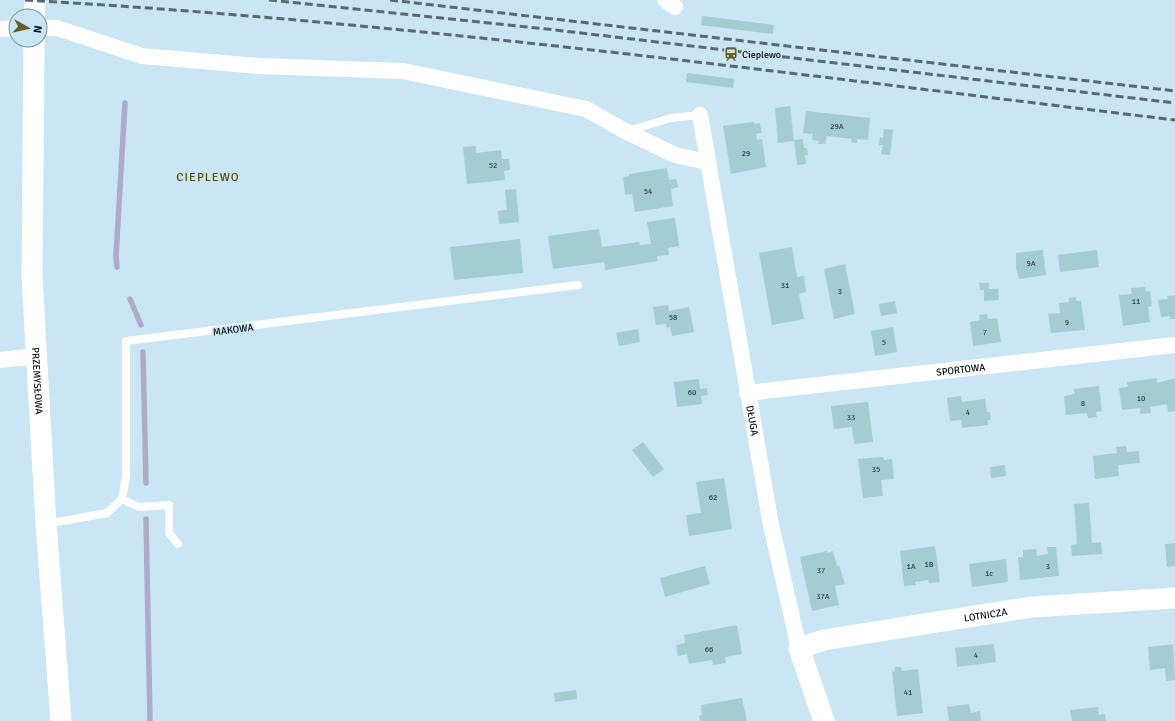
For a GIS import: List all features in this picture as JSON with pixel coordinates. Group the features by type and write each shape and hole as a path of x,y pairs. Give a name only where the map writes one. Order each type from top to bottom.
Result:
{"street":[{"path":"48,28 57,28 142,56 259,66 403,71 586,109 625,132 675,156 707,162"},
{"name":"PRZEMYSŁOWA","path":"34,48 32,276 46,524 61,721"},
{"name":"DŁUGA","path":"700,115 771,525 799,648 824,721"},
{"name":"SPORTOWA","path":"747,393 1175,345"},
{"path":"0,360 36,356"},
{"name":"LOTNICZA","path":"799,648 824,640 1001,610 1175,598"}],"lane":[{"path":"625,132 671,118 700,115"},
{"name":"MAKOWA","path":"122,499 126,476 126,341 578,286"},
{"path":"46,524 107,513 122,499 138,507 168,506 169,533 178,544"}],"building":[{"path":"702,16 774,25 773,34 701,25"},
{"path":"687,73 734,79 733,88 686,82"},
{"path":"790,106 794,141 778,143 775,108"},
{"path":"806,111 870,118 868,140 857,139 857,143 851,142 852,139 827,136 825,144 818,144 819,141 812,140 813,134 803,133"},
{"path":"754,122 754,124 760,123 762,133 756,134 757,140 762,139 766,167 731,174 723,126"},
{"path":"884,129 893,130 890,155 881,154 883,145 879,145 880,137 883,138"},
{"path":"803,139 804,148 807,148 808,155 805,155 806,164 797,165 794,140"},
{"path":"476,146 476,153 501,150 502,159 509,159 510,170 504,171 505,180 467,184 463,147"},
{"path":"667,168 669,180 676,179 678,187 671,189 673,206 635,212 632,194 625,195 623,177 629,176 629,174"},
{"path":"516,189 519,222 499,224 498,211 507,210 505,190"},
{"path":"675,218 679,246 668,248 669,255 657,256 658,261 605,270 604,262 553,269 548,236 599,229 602,247 639,242 640,245 651,244 647,222"},
{"path":"520,239 523,273 454,280 450,247"},
{"path":"792,247 797,277 804,276 806,292 799,294 804,319 772,325 759,253"},
{"path":"1043,250 1046,275 1019,279 1016,268 1016,253"},
{"path":"1097,250 1099,267 1060,272 1058,255"},
{"path":"845,264 855,314 834,319 824,269"},
{"path":"979,283 989,283 989,289 998,289 999,300 984,301 984,290 980,290"},
{"path":"1145,287 1146,292 1150,291 1152,306 1148,307 1150,322 1123,326 1119,295 1132,294 1131,288"},
{"path":"1175,295 1175,319 1170,319 1170,316 1161,317 1158,300 1168,299 1167,296"},
{"path":"1076,297 1076,301 1081,301 1085,330 1051,333 1048,314 1060,313 1059,303 1069,302 1069,298"},
{"path":"895,301 897,313 881,316 879,304"},
{"path":"668,305 669,311 689,307 694,332 672,336 670,327 667,328 666,324 656,325 653,307"},
{"path":"987,314 988,319 997,318 1001,342 973,346 970,322 980,320 979,315"},
{"path":"893,327 897,352 875,356 871,331"},
{"path":"638,329 640,342 619,346 616,333"},
{"path":"1157,378 1157,383 1175,378 1175,411 1168,412 1167,404 1150,407 1151,413 1140,414 1140,408 1122,410 1119,388 1128,387 1127,382"},
{"path":"699,379 700,389 707,388 708,395 701,396 702,404 677,407 674,382"},
{"path":"1099,386 1102,411 1096,412 1097,417 1088,418 1087,413 1066,415 1064,396 1075,394 1074,389"},
{"path":"961,396 962,402 985,399 987,412 990,412 991,420 988,420 988,425 962,428 961,420 950,421 947,398"},
{"path":"868,402 873,442 854,444 852,427 834,429 831,406"},
{"path":"643,442 664,469 653,477 632,450"},
{"path":"1126,446 1127,452 1139,451 1140,463 1118,465 1119,476 1095,479 1093,456 1117,453 1116,447"},
{"path":"883,457 884,460 892,459 894,479 881,480 883,496 863,498 858,459"},
{"path":"1005,465 1006,476 991,478 990,467"},
{"path":"724,478 732,529 689,536 686,515 701,513 696,482"},
{"path":"1089,503 1092,543 1101,542 1102,554 1072,556 1071,545 1077,544 1074,504"},
{"path":"1175,543 1175,566 1167,567 1165,544"},
{"path":"935,546 940,582 929,583 928,580 915,582 916,585 904,586 900,551"},
{"path":"1047,547 1056,547 1059,576 1020,580 1018,557 1023,557 1023,550 1036,549 1037,556 1048,554"},
{"path":"827,551 827,553 833,551 837,566 839,565 845,584 835,586 839,605 812,611 800,557"},
{"path":"1006,559 1008,582 972,587 969,564"},
{"path":"705,566 710,584 665,597 660,578"},
{"path":"737,625 742,654 725,657 726,663 713,665 712,660 689,664 687,654 678,656 676,645 685,643 684,635"},
{"path":"994,644 996,662 957,667 955,648"},
{"path":"1173,644 1175,680 1166,681 1165,668 1150,670 1148,647"},
{"path":"895,667 901,667 902,671 918,669 923,713 897,716 892,672 895,671"},
{"path":"576,690 577,699 555,702 554,693"},
{"path":"742,698 747,721 700,721 699,716 702,715 701,705"},
{"path":"969,704 971,713 980,711 981,721 949,721 947,707"},
{"path":"1098,707 1099,715 1105,714 1106,721 1072,721 1070,710"}],"waterway":[{"path":"117,267 116,256 125,103"},
{"path":"130,299 141,325"},
{"path":"143,352 146,483"},
{"path":"146,519 150,721"}],"railway":[{"path":"25,0 313,22 601,51 1175,120"},
{"path":"269,0 547,29 1175,103"},
{"path":"390,0 1175,91"}],"place":[{"name":"Cieplewo","path":"731,54"}],"district":[{"name":"CIEPLEWO","path":"208,177"}]}
